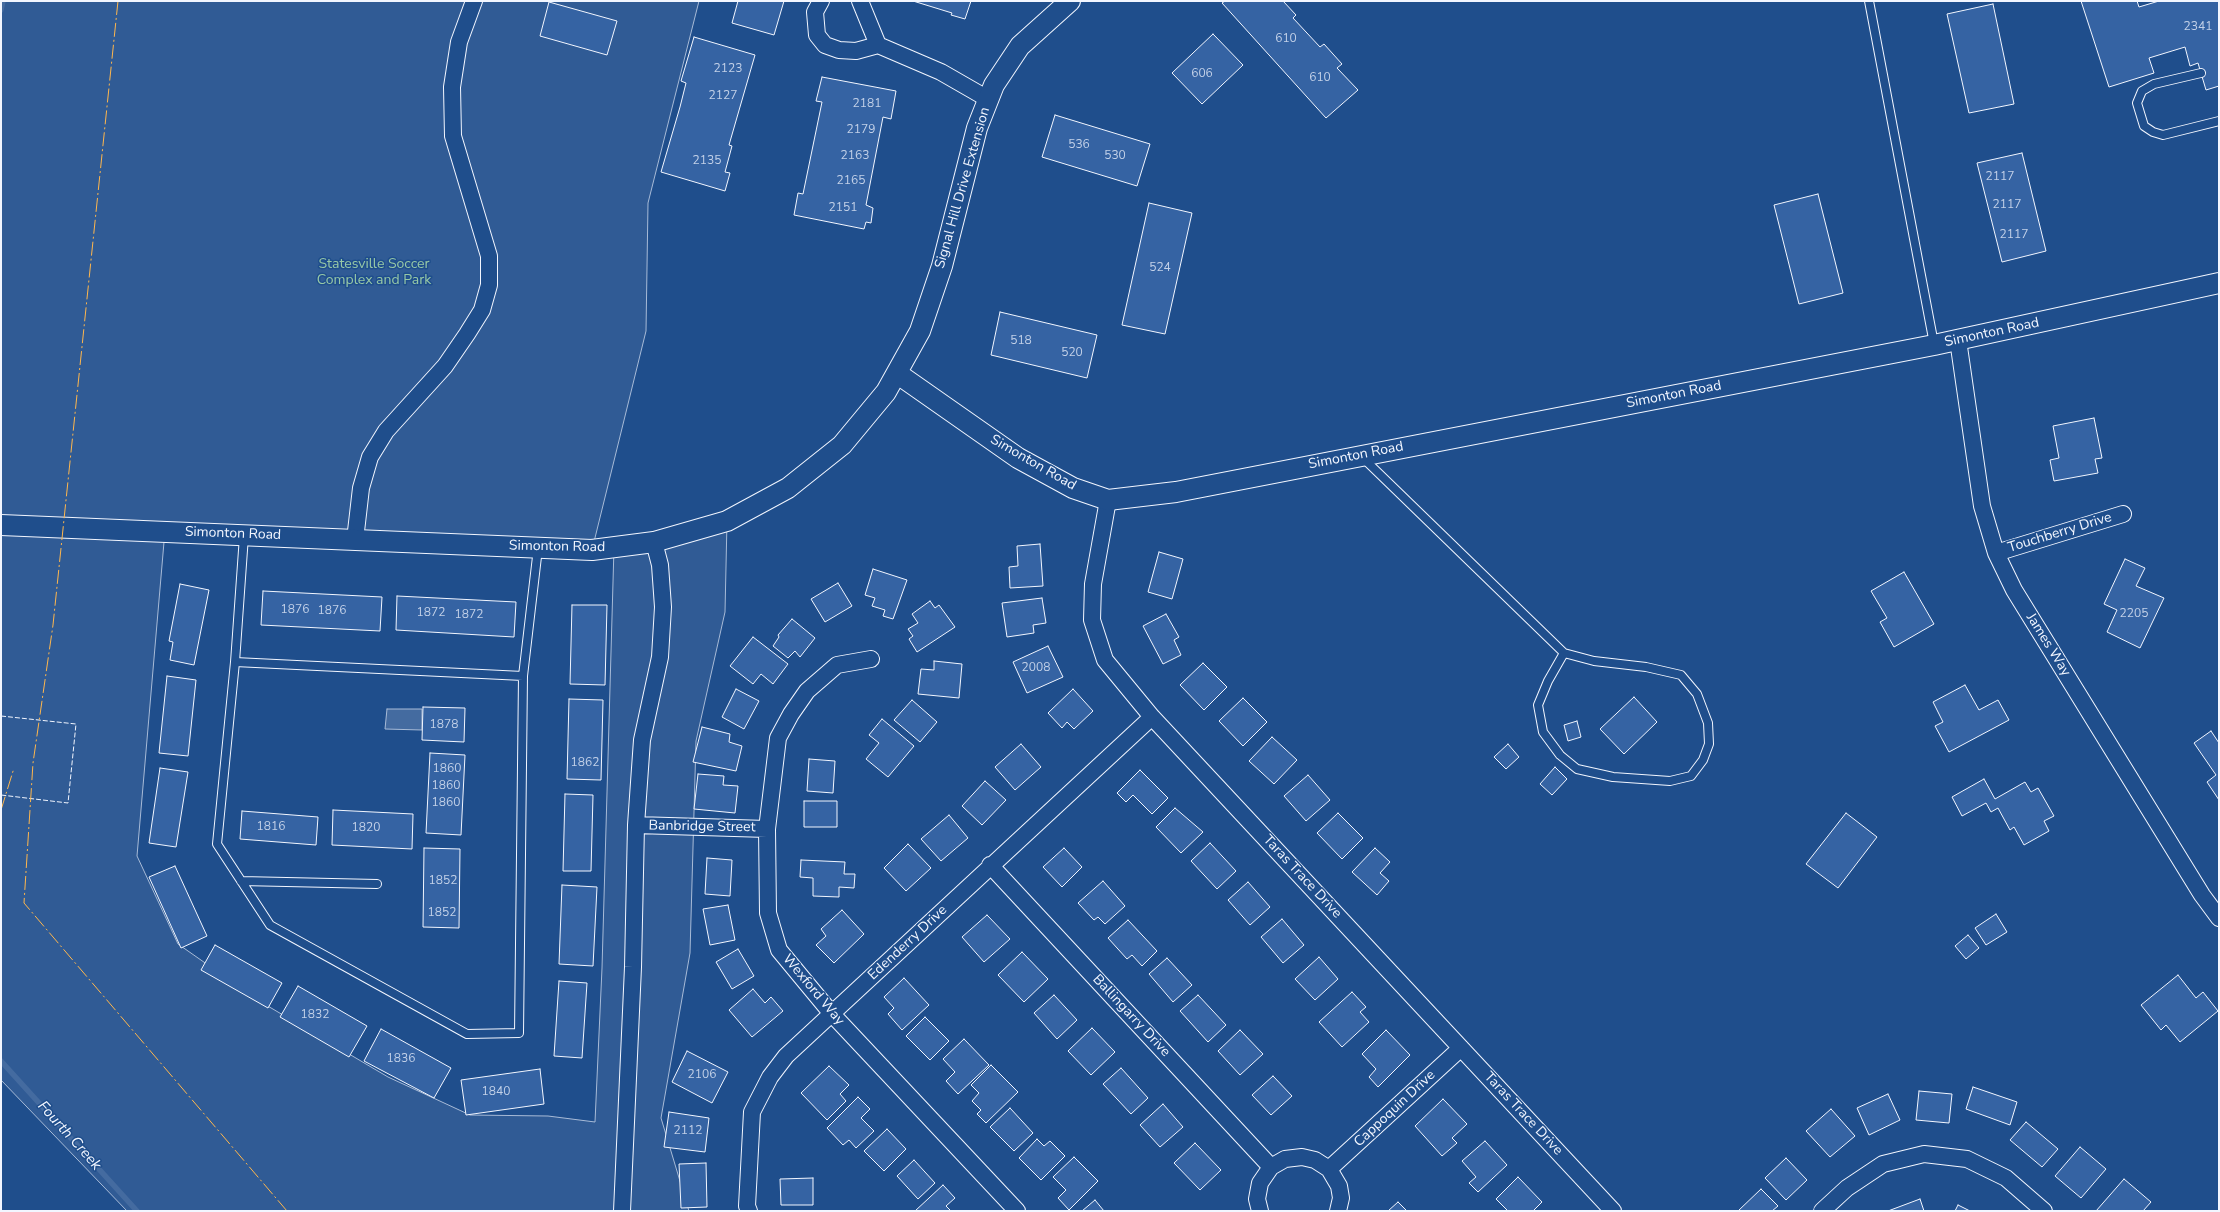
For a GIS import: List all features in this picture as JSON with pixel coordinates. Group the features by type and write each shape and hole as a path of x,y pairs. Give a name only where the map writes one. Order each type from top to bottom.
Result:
{"street":[{"path":"355,540 361,488 370,457 386,431 445,366 468,334 482,310 489,285 489,256 453,136 452,87 459,42 474,1"},
{"path":"821,1 816,12 817,35 825,45 839,50 856,51 878,44 941,72 988,99"},
{"path":"860,1 878,44"},
{"name":"Signal Hill Drive Extension","path":"898,374 920,331 942,266 977,128 994,85 1020,46 1070,1"},
{"name":"Simonton Road","path":"6,525 592,550 654,542 727,521 788,488 842,445 886,392 898,374 1018,458 1074,488 1108,500 1176,492 1360,455 1934,345 2219,283"},
{"name":"James Way","path":"1958,340 1982,506 1996,552 2014,590 2202,895 2219,918"},
{"name":"Taras Trace Drive","path":"1108,500 1093,584 1092,620 1105,660 1152,717 1613,1211"},
{"name":"Touchberry Drive","path":"1996,552 2123,514"},
{"path":"622,1211 633,967 636,825 642,740 660,657 663,607 660,565 654,542"},
{"name":"Wexford Way","path":"871,659 837,665 807,691 791,714 778,738 767,828 768,913 779,950 832,1014 1017,1211"},
{"name":"Edenderry Drive","path":"749,1211 747,1206 752,1112 770,1077 786,1056 990,865 1152,717"},
{"name":"Banbridge Street","path":"636,825 767,828"},
{"name":"Ballingarry Drive","path":"990,865 1271,1167"},
{"name":"Cappoquin Drive","path":"1329,1169 1461,1048"},
{"path":"1822,1211 1847,1188 1883,1164 1924,1154 1967,1159 2006,1178 2044,1211"},
{"path":"1260,1211 1257,1200 1260,1183 1271,1167 1285,1159 1302,1157 1315,1160 1329,1169 1339,1186 1341,1198 1338,1211"}],"lane":[{"path":"1869,1 1934,345"},
{"path":"2201,73 2154,84 2142,91 2137,103 2144,126 2153,132 2163,134 2219,120"},
{"path":"1360,455 1564,654 1594,661 1646,667 1680,675 1697,694 1708,723 1709,744 1703,760 1691,776 1670,781 1613,777 1577,769 1560,755 1543,732 1538,705 1548,681 1564,654"},
{"path":"244,535 235,662 217,844 270,925 467,1034 519,1033 523,676 538,547"},
{"path":"235,662 523,676"},
{"path":"241,881 377,884"}],"shaded area":[{"name":"Statesville Soccer Complex and Park","path":"1,1 699,1 648,203 646,331 592,550 164,542 137,856 178,944 261,1002 388,1077 470,1115 548,1116 595,1122 602,968 614,547 727,521 725,612 696,741 690,953 661,1118 689,1211 127,1211 1,1080"},
{"path":"387,709 422,709 422,730 385,729"}],"building":[{"path":"738,1 784,1 774,35 732,23"},
{"path":"913,1 971,1 965,19 951,15 952,13"},
{"path":"1225,1 1283,1 1296,15 1293,18 1320,47 1324,44 1342,64 1337,68 1358,90 1326,118 1222,3"},
{"path":"2081,1 2137,1 2139,7 2159,1 2219,1 2219,86 2206,90 2198,63 2190,66 2185,47 2149,58 2154,73 2109,87"},
{"path":"549,2 617,21 607,55 540,36"},
{"path":"1993,4 2014,104 1969,113 1947,14"},
{"path":"1213,34 1243,65 1202,104 1172,73"},
{"path":"694,37 755,55 729,145 732,146 725,172 730,173 725,191 661,172 686,83 681,81"},
{"path":"822,77 896,91 891,119 883,117 866,205 873,208 871,223 866,222 864,229 794,215 798,193 803,194 822,102 816,101"},
{"path":"1055,115 1150,144 1137,186 1042,157"},
{"path":"2022,153 2046,251 2002,262 1977,163"},
{"path":"1818,194 1843,293 1799,304 1774,205"},
{"path":"1149,203 1192,213 1165,334 1122,325"},
{"path":"1000,312 1097,335 1087,378 991,355"},
{"path":"2094,418 2102,458 2095,459 2098,473 2054,481 2050,460 2059,458 2053,426"},
{"path":"1040,544 1043,586 1010,588 1009,567 1018,566 1017,546"},
{"path":"1159,552 1183,559 1172,599 1148,592"},
{"path":"2125,559 2145,568 2136,586 2164,598 2140,648 2107,632 2117,610 2104,604"},
{"path":"873,569 907,580 893,619 883,616 885,610 872,606 875,598 865,595"},
{"path":"1904,572 1934,624 1894,647 1880,622 1887,618 1871,591"},
{"path":"838,583 852,606 825,622 811,599"},
{"path":"180,584 209,590 194,665 170,660 173,642 169,641"},
{"path":"263,591 382,597 380,631 261,625"},
{"path":"397,596 516,602 514,637 396,630"},
{"path":"1042,598 1046,623 1033,625 1034,633 1007,637 1002,603"},
{"path":"930,601 935,608 939,605 955,627 917,652 909,639 913,636 908,629 918,623 912,614"},
{"path":"572,605 607,605 605,685 570,684"},
{"path":"1166,614 1179,637 1174,640 1181,655 1163,664 1143,626"},
{"path":"792,619 815,638 800,657 795,651 788,658 773,646 779,637 778,635"},
{"path":"753,637 788,664 773,684 761,674 753,684 730,666"},
{"path":"1048,646 1063,677 1027,693 1013,662"},
{"path":"934,661 962,664 959,698 918,694 921,669 934,670"},
{"path":"1203,663 1227,687 1204,710 1180,685"},
{"path":"167,676 196,680 188,756 159,753"},
{"path":"1965,685 1979,710 1998,700 2009,720 1949,752 1935,726 1943,722 1933,702"},
{"path":"736,689 759,701 744,729 722,717"},
{"path":"1073,689 1093,711 1074,729 1067,722 1062,728 1048,713"},
{"path":"1634,697 1657,722 1624,754 1600,729"},
{"path":"1243,698 1267,722 1243,746 1219,721"},
{"path":"569,699 603,700 601,780 567,779"},
{"path":"912,700 937,722 920,742 894,720"},
{"path":"423,707 465,708 464,742 422,740"},
{"path":"882,719 914,746 888,777 866,759 879,743 869,735"},
{"path":"1577,721 1581,737 1568,741 1564,725"},
{"path":"702,727 730,734 729,742 742,746 736,771 693,762"},
{"path":"2211,731 2219,743 2219,800 2207,782 2216,775 2194,743"},
{"path":"1272,737 1297,760 1274,784 1249,761"},
{"path":"1021,744 1041,767 1015,790 995,767"},
{"path":"1508,744 1519,757 1506,769 1494,757"},
{"path":"430,753 465,755 461,835 426,833"},
{"path":"809,759 835,761 833,793 807,791"},
{"path":"1555,767 1567,779 1552,795 1540,784"},
{"path":"160,768 188,772 176,847 149,843"},
{"path":"1140,770 1168,798 1152,814 1133,795 1126,802 1117,793"},
{"path":"698,774 724,776 723,785 738,786 735,813 694,809"},
{"path":"1308,775 1330,800 1306,821 1284,796"},
{"path":"1984,779 1995,799 2025,782 2031,792 2038,788 2054,816 2044,821 2049,831 2024,845 2014,827 2010,830 1998,808 1991,812 1986,803 1962,816 1952,797"},
{"path":"985,781 1006,800 982,825 962,806"},
{"path":"565,794 593,795 591,871 563,871"},
{"path":"804,801 837,801 837,827 804,827"},
{"path":"1175,808 1203,832 1181,853 1156,827"},
{"path":"333,810 413,814 412,849 332,845"},
{"path":"242,811 318,817 316,845 240,839"},
{"path":"1338,813 1363,838 1342,859 1317,833"},
{"path":"1846,813 1877,837 1838,888 1806,864"},
{"path":"949,815 968,838 941,861 921,839"},
{"path":"1210,843 1236,871 1217,889 1191,861"},
{"path":"908,844 931,868 906,891 884,868"},
{"path":"424,848 460,849 459,928 423,927"},
{"path":"1064,848 1082,867 1062,887 1043,867"},
{"path":"1375,848 1390,862 1380,873 1389,881 1377,895 1352,872"},
{"path":"707,858 732,860 730,896 705,894"},
{"path":"801,860 845,862 844,874 855,874 854,888 839,887 839,897 813,896 813,878 800,877"},
{"path":"175,866 207,936 181,948 149,877"},
{"path":"1103,881 1125,906 1105,924 1098,917 1094,920 1078,903"},
{"path":"1248,882 1270,907 1250,925 1228,900"},
{"path":"562,885 597,887 593,966 559,964"},
{"path":"728,905 735,940 710,945 703,909"},
{"path":"842,910 864,934 834,963 816,945 826,936 821,929"},
{"path":"1996,914 2007,932 1986,945 1975,928"},
{"path":"987,915 1010,939 984,962 962,937"},
{"path":"1282,919 1304,945 1283,963 1261,937"},
{"path":"1128,920 1157,951 1142,966 1132,955 1127,959 1108,938"},
{"path":"1968,935 1979,948 1966,959 1955,946"},
{"path":"215,945 282,983 268,1008 201,970"},
{"path":"738,949 754,976 732,989 716,962"},
{"path":"1022,952 1048,979 1024,1002 998,975"},
{"path":"1319,957 1338,979 1315,1000 1295,979"},
{"path":"1167,958 1192,985 1173,1002 1149,974"},
{"path":"2178,975 2196,998 2203,992 2218,1011 2180,1042 2166,1025 2161,1030 2141,1005"},
{"path":"904,978 929,1005 902,1030 888,1014 894,1008 884,997"},
{"path":"559,981 587,983 582,1058 554,1056"},
{"path":"298,986 367,1026 349,1057 280,1017"},
{"path":"753,989 765,1003 771,997 783,1011 752,1037 729,1010"},
{"path":"1352,992 1366,1007 1360,1012 1369,1022 1342,1047 1319,1022"},
{"path":"1054,995 1077,1020 1057,1039 1034,1013"},
{"path":"1198,995 1226,1025 1208,1042 1180,1011"},
{"path":"925,1017 949,1041 930,1060 906,1036"},
{"path":"1092,1028 1115,1052 1091,1075 1068,1051"},
{"path":"381,1029 451,1068 434,1098 364,1061"},
{"path":"1240,1030 1263,1054 1240,1075 1218,1051"},
{"path":"1386,1030 1410,1055 1378,1087 1369,1077 1376,1069 1362,1054"},
{"path":"964,1039 989,1065 958,1094 946,1081 955,1072 943,1059"},
{"path":"687,1051 728,1072 712,1103 672,1082"},
{"path":"991,1065 1018,1092 986,1123 977,1114 981,1110 972,1101 979,1093 971,1085"},
{"path":"829,1066 849,1085 840,1094 846,1101 827,1120 801,1093"},
{"path":"1121,1068 1148,1098 1131,1114 1103,1084"},
{"path":"540,1069 544,1104 466,1115 461,1080"},
{"path":"1273,1076 1292,1096 1271,1115 1252,1095"},
{"path":"1973,1087 2017,1102 2010,1125 1966,1109"},
{"path":"1919,1091 1952,1094 1949,1123 1916,1120"},
{"path":"1888,1094 1900,1120 1869,1135 1857,1108"},
{"path":"858,1097 870,1109 861,1118 874,1131 856,1148 849,1140 843,1145 827,1128"},
{"path":"1443,1099 1467,1124 1452,1138 1457,1143 1442,1156 1415,1126"},
{"path":"1163,1104 1183,1127 1160,1147 1140,1125"},
{"path":"1010,1108 1033,1133 1014,1151 990,1127"},
{"path":"1831,1109 1855,1136 1830,1157 1806,1131"},
{"path":"669,1112 709,1118 705,1152 664,1147"},
{"path":"2026,1122 2058,1149 2042,1167 2010,1140"},
{"path":"887,1129 906,1149 884,1171 864,1151"},
{"path":"1037,1139 1044,1146 1050,1141 1065,1156 1041,1180 1019,1158"},
{"path":"1485,1141 1507,1165 1478,1192 1469,1183 1476,1177 1462,1161"},
{"path":"1195,1143 1221,1170 1200,1190 1174,1163"},
{"path":"2080,1147 2106,1169 2081,1198 2055,1176"},
{"path":"1074,1157 1098,1181 1069,1210 1058,1198 1066,1190 1053,1177"},
{"path":"1786,1158 1807,1180 1786,1200 1765,1178"},
{"path":"914,1160 935,1183 918,1199 897,1176"},
{"path":"706,1163 707,1207 681,1208 679,1164"},
{"path":"1518,1177 1542,1202 1533,1211 1508,1211 1496,1199"},
{"path":"813,1178 813,1205 781,1205 780,1179"},
{"path":"2124,1179 2151,1202 2143,1211 2096,1211"},
{"path":"943,1185 955,1198 946,1206 951,1211 915,1211"},
{"path":"1761,1189 1778,1206 1772,1211 1738,1211"},
{"path":"1920,1199 1924,1211 1888,1211"},
{"path":"1095,1200 1104,1211 1082,1211"},
{"path":"1398,1202 1407,1211 1388,1211"},
{"path":"1958,1205 1970,1211 1955,1211"}],"waterway":[{"name":"Fourth Creek","path":"1,10 3,1"},
{"name":"Fourth Creek","path":"1,1061 137,1211"}],"fence":[{"path":"1,716 76,724 68,803 1,795"}],"power":[{"path":"118,1 53,625 33,763 24,903 287,1211"},
{"path":"1,810 14,768"}]}
